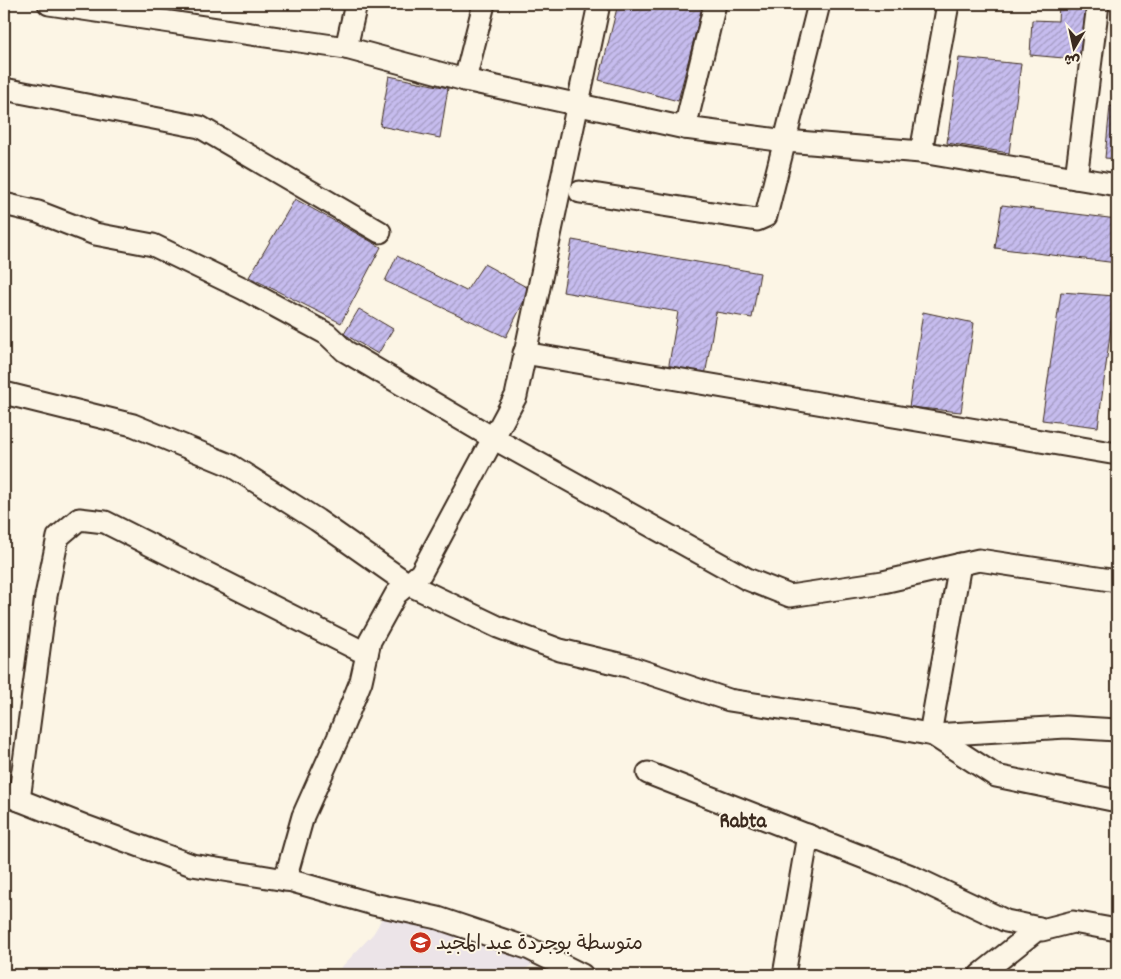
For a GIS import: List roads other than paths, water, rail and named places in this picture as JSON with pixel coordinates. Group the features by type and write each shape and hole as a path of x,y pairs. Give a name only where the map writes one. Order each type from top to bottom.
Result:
{"street":[{"path":"49,4 346,48 465,80 685,128 786,141 921,152 1117,185"},
{"path":"346,48 356,4"},
{"path":"465,80 484,4"},
{"path":"285,880 303,816 361,681 370,641 396,594 421,573 516,396 600,4"},
{"path":"685,128 715,4"},
{"path":"580,192 756,220 766,216 819,4"},
{"path":"921,152 948,4"},
{"path":"1076,178 1098,4"},
{"path":"4,89 200,127 380,232"},
{"path":"4,204 38,212 95,234 153,245 236,285 327,334 345,351 493,438 747,579 790,596 883,582 979,560 1117,582"},
{"path":"524,353 1117,454"},
{"path":"4,393 133,425 230,465 317,520 408,584 498,627 560,650 627,666 729,700 931,734 1066,726 1117,730"},
{"path":"367,654 105,522 79,519 58,537 46,596 12,797 192,865 285,880 373,904 438,918 530,949 582,975"},
{"path":"931,734 960,564"},
{"path":"931,734 996,776 1117,801"},
{"path":"648,773 911,876 1006,921 1042,930 1073,922 1117,930"},
{"path":"784,975 808,836"},
{"path":"980,975 1038,928"}],"place":[{"name":"متوسطة بوجردة عبد المجيد","path":"420,942"}],"district":[{"name":"Rabta","path":"743,820"}]}
